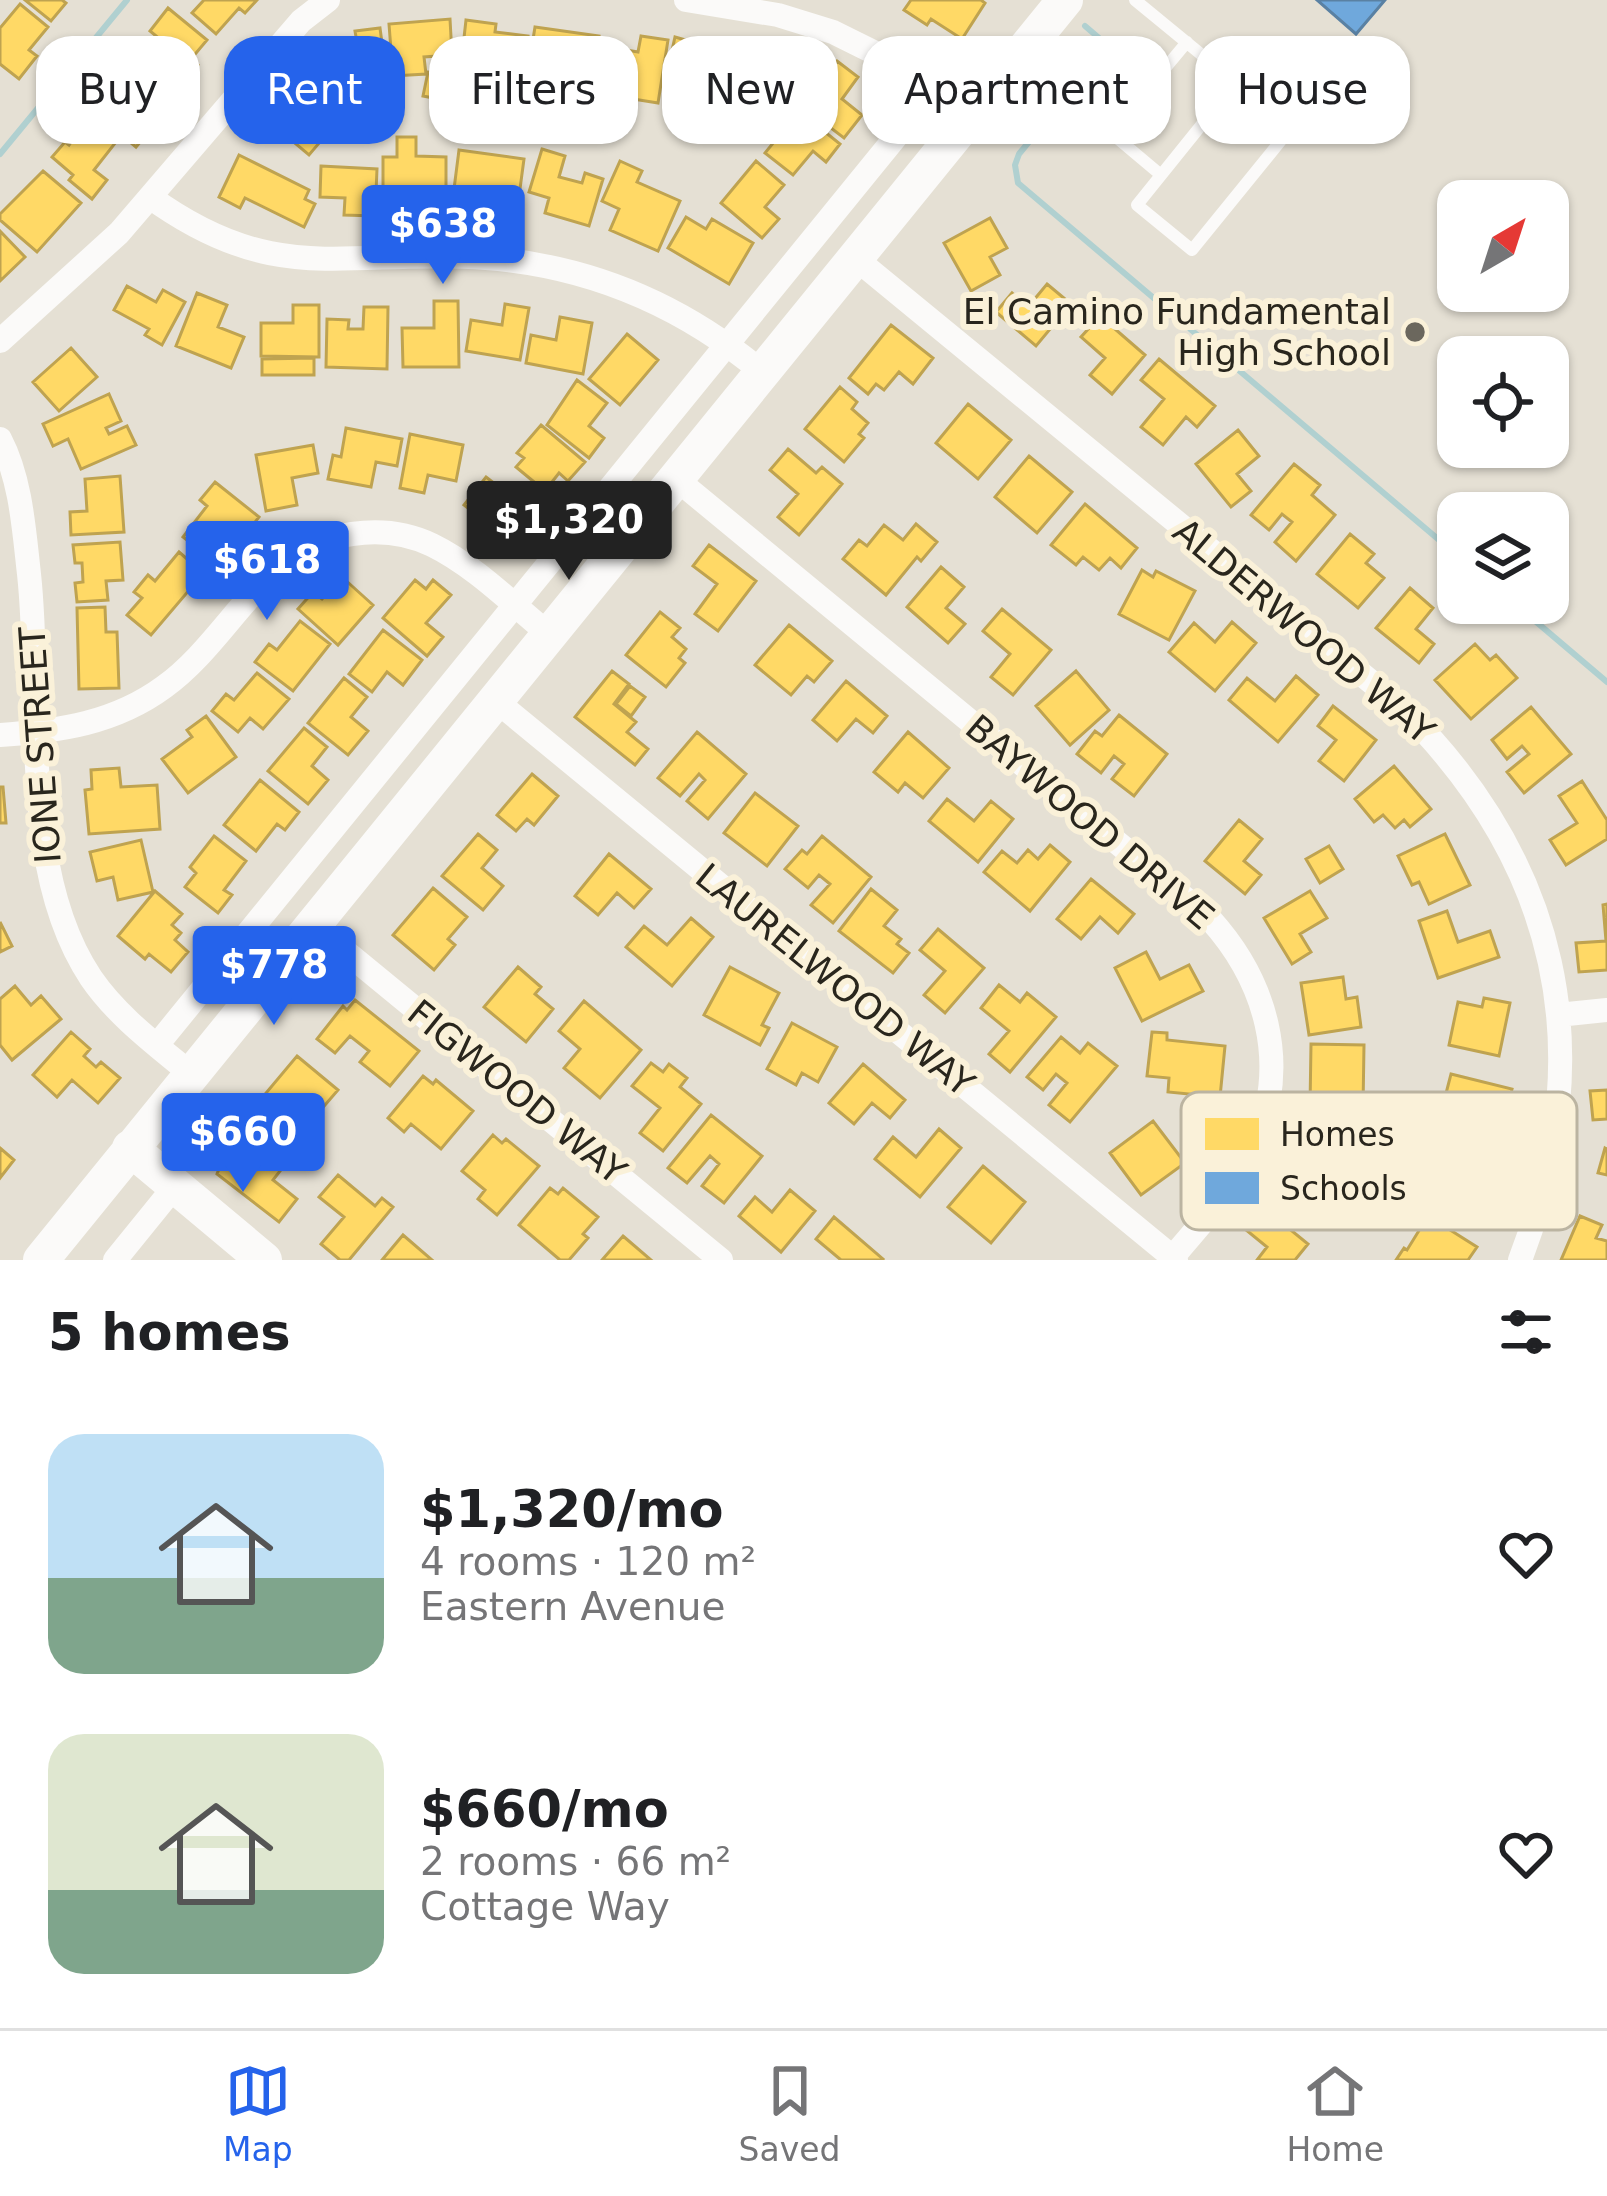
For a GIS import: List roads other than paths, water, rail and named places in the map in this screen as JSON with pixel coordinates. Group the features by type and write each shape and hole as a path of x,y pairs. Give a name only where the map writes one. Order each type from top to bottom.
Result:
{"main road":[{"path":"1036,36 1065,0"},
{"path":"41,1260 948,144"},
{"path":"130,1148 264,1260"}],"street":[{"path":"0,341 87,265 301,21 328,0"},
{"path":"686,0 778,15 862,47"},
{"path":"157,1045 890,144"},
{"path":"150,197 196,229 248,250 284,258 482,258 559,268 649,298 727,344 762,372"},
{"name":"ALDERWOOD WAY","path":"855,258 1398,704 1434,740 1485,806 1517,865 1550,960 1558,1015 1558,1092"},
{"name":"IONE STREET","path":"0,439 14,478 26,550 44,839 58,913 92,980 128,1022 190,1073"},
{"name":"BAYWOOD DRIVE","path":"675,478 1210,919 1233,945 1264,1008 1269,1092"},
{"path":"0,735 38,733 107,718 167,685 205,651 284,562 338,536 399,534 428,543 455,557 549,634"},
{"name":"LAURELWOOD WAY","path":"495,700 1175,1259"},
{"name":"FIGWOOD WAY","path":"312,924 722,1260"},
{"path":"1558,1015 1607,1010"},
{"path":"115,1260 176,1186"},
{"name":"BAYWOOD DRIVE","path":"1175,1259 1197,1230"},
{"name":"ALDERWOOD WAY","path":"1520,1260 1532,1230"}],"lane":[{"path":"1136,0 1195,49"},
{"path":"1161,175 1111,133 1186,42"},
{"path":"1195,133 1137,205 1192,250 1278,144"}],"waterway":[{"path":"0,154 127,0"},
{"path":"1085,26 1099,38 1095,61 1019,154 1015,165 1018,183 1437,538"},
{"path":"1539,624 1607,682"}],"place":[{"name":"El Camino Fundamental High School","path":"1415,332"}]}
